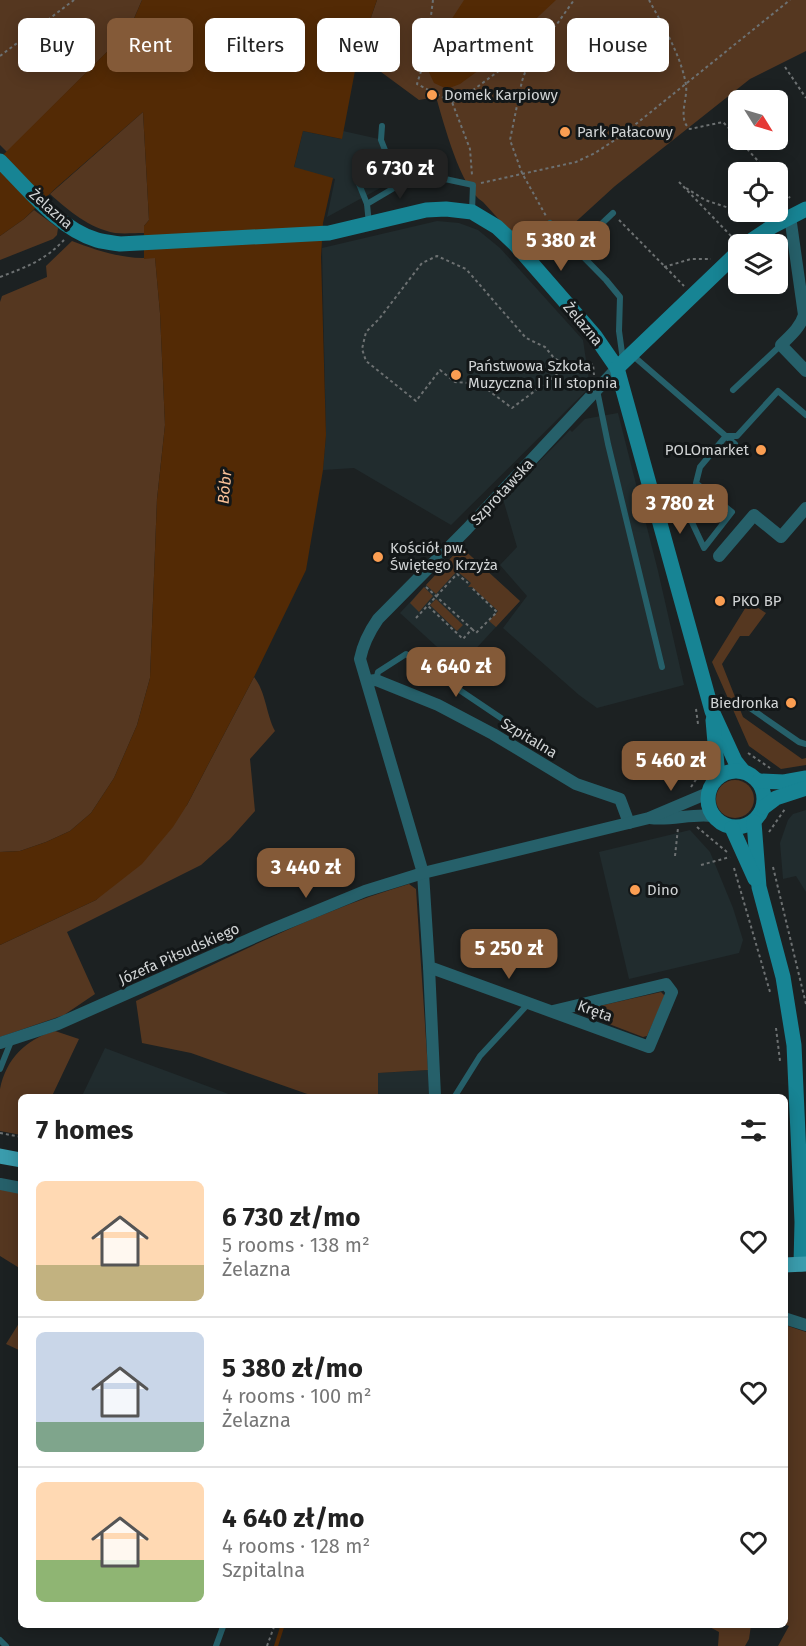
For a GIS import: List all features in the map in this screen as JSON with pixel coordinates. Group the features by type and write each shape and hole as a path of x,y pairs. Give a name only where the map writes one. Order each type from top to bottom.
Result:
{"main road":[{"path":"0,1156 18,1159"},
{"path":"788,1265 804,1264"}],"street":[{"name":"Żelazna","path":"0,161 53,214 75,230 97,240 120,244 329,233 426,210 446,209 472,212 497,227 515,244 594,336 623,361 653,498 712,711"},
{"name":"Szprotawska","path":"758,234 806,209"},
{"path":"790,216 802,282 804,315 802,322 781,345 806,371"},
{"name":"Szprotawska","path":"423,873 371,681 360,659 362,648 370,631 623,361 728,256"},
{"path":"719,556 754,515 781,537 806,508"},
{"name":"Szpitalna","path":"371,681 438,705 493,734 576,784 620,798 629,823"},
{"path":"712,711 735,761 743,771"},
{"path":"712,711 718,777"},
{"path":"764,807 765,798 759,781 743,771 726,772 711,784 708,793 709,809 713,816 725,826 732,828 747,826 754,822 764,807 776,798 806,788"},
{"path":"759,781 784,782 806,778"},
{"path":"649,818 708,793"},
{"path":"649,818 663,820 690,816 713,816"},
{"name":"Józefa Piłsudskiego","path":"0,1043 58,1024 343,900 423,873 649,818"},
{"path":"754,822 759,887"},
{"path":"732,828 759,887 783,977 794,1045 804,1264"},
{"path":"423,873 435,1094"},
{"name":"Kręta","path":"429,967 649,1047 672,992 666,984 553,1011"},
{"path":"0,1184 18,1187"},
{"path":"788,1319 806,1325"}],"lane":[{"path":"382,126 381,140 399,185"},
{"path":"367,204 399,185 445,179 473,185 472,212"},
{"path":"359,184 367,204 369,224"},
{"path":"575,249 613,213"},
{"path":"550,223 620,297 619,331 623,361 735,444"},
{"path":"733,390 781,345"},
{"path":"597,389 608,444 662,667"},
{"path":"726,436 737,436 778,391 806,415"},
{"path":"653,498 673,496 682,501 704,548 732,512 696,483 700,467 726,436"},
{"path":"371,681 378,672 406,654 501,718"},
{"path":"740,701 799,742 806,744"},
{"path":"456,1094 480,1056 530,1003"},
{"path":"0,1070 13,1039"},
{"path":"216,1646 222,1628"},
{"path":"0,1640 6,1646"}],"path":[{"path":"0,56 74,0"},
{"path":"433,0 426,55 417,84 452,102 470,149 473,185 522,172 576,162 595,153 621,136 790,0"},
{"path":"555,26 574,0"},
{"path":"649,0 675,51 686,84 684,119 686,126 690,129 697,129 725,123 728,126"},
{"path":"785,67 806,98"},
{"path":"452,102 461,99 497,72"},
{"path":"525,72 510,140 522,172 550,223"},
{"path":"749,150 759,162"},
{"path":"679,182 729,234"},
{"path":"683,186 705,200 728,207"},
{"path":"613,213 684,286"},
{"path":"0,278 36,264 54,251 75,230"},
{"path":"567,367 512,408 480,384 455,382 440,370 416,401 366,361 362,349 366,332 379,319 422,263 437,256 466,269 526,338 545,347 554,358 568,366 592,364 597,389"},
{"path":"664,267 692,259 712,259"},
{"path":"416,618 458,574 468,583"},
{"path":"418,579 476,633 497,612 472,588"},
{"path":"428,606 463,639 472,629"},
{"path":"675,856 678,825"},
{"path":"701,865 730,857"},
{"path":"771,861 806,1004"},
{"path":"0,1133 18,1136"},
{"path":"267,1646 274,1628"}],"shaded area":[{"path":"0,0 142,0 134,18 107,18 107,52 95,64 95,18 18,18 18,72 87,72 7,152 0,145"},
{"name":"Park Pałacowy","path":"377,0 806,0 806,51 750,79 736,90 728,90 728,96 615,186 535,259 475,195 467,183 448,138 436,97 419,100 381,72 400,72 400,18 371,18"},
{"path":"143,112 149,220 144,226 144,233 106,231 80,218 50,194"},
{"path":"303,131 341,139 343,131 379,139 393,181 327,217 335,179 294,168"},
{"path":"34,210 58,228 57,235 53,239 0,260 0,236"},
{"name":"Państwowa Szkoła Muzyczna I i II stopnia","path":"437,221 459,223 478,230 500,248 583,340 590,387 451,525 354,468 323,470 326,435 322,248"},
{"path":"72,241 103,252 134,258 155,257 165,425 157,499 150,678 137,725 114,778 91,813 70,831 46,842 20,851 0,852 0,302 2,296 47,277 46,266"},
{"path":"618,413 684,685 597,708 503,628 527,596 500,565 517,547 503,499 570,430 572,432 585,419"},
{"path":"461,547 520,601 459,667 400,613"},
{"path":"461,547 520,601 496,627 489,621 498,611 472,587 468,587 471,583 457,571 436,594 426,585"},
{"path":"424,587 433,596 419,612 410,603"},
{"path":"436,599 463,625 457,631 430,605"},
{"path":"749,602 766,613 749,636 740,636 722,664 743,717 802,759 806,758 806,765 781,769 749,746 712,662"},
{"path":"254,677 261,689 275,731 250,759 255,811 230,839 201,865 67,932 95,994 64,1015 0,1037 0,945 96,900 187,805"},
{"path":"735,780 749,785 754,799 749,813 735,818 721,813 716,799 721,785"},
{"path":"806,810 806,892 796,876 783,879 780,843 788,820 793,814"},
{"path":"690,830 710,852 733,908 743,940 739,953 629,979 599,852"},
{"path":"409,884 416,889 428,1070 378,1073 378,1094 307,1094 191,1053 142,1043 136,1001 236,953 374,895"},
{"path":"661,992 665,996 647,1036 643,1037 585,1013 586,1009"},
{"path":"55,1031 79,1039 53,1094 18,1094 18,1134 0,1131 0,1089 7,1068 26,1045"},
{"path":"105,1048 229,1094 83,1094"},
{"path":"428,1070 429,1094 378,1094 378,1073"},
{"path":"0,1189 18,1192 18,1267 0,1256"},
{"path":"18,1325 18,1350 6,1344"},
{"path":"788,1326 806,1332 806,1646 778,1646 789,1626"},
{"path":"712,1628 751,1628 745,1646 718,1646 719,1632"}],"water":[{"name":"Bóbr","path":"142,0 377,0 371,18 317,18 317,72 355,72 342,139 303,131 294,167 333,178 323,223 321,257 326,435 323,470 306,570 254,677 187,805 173,827 142,864 96,900 0,945 0,852 20,851 46,842 70,831 91,813 114,778 137,725 150,678 157,499 165,425 155,258 144,259 144,226 149,220 143,112 24,219 0,236 0,158 87,72 95,72 95,64 107,52 107,72 193,72 193,18 134,18"},
{"path":"464,0 556,0 537,18 452,18"},
{"path":"429,72 476,72 460,84 447,89 434,83"}],"waterway":[{"path":"276,1646 282,1628"}],"place":[{"name":"Domek Karpiowy","path":"432,95"},
{"name":"Park Pałacowy","path":"565,132"},
{"name":"Państwowa Szkoła Muzyczna I i II stopnia","path":"456,375"},
{"name":"POLOmarket","path":"761,450"},
{"name":"Kościół pw. Świętego Krzyża","path":"378,557"},
{"name":"PKO BP","path":"720,601"},
{"name":"Biedronka","path":"791,703"},
{"name":"Dino","path":"635,890"}]}
